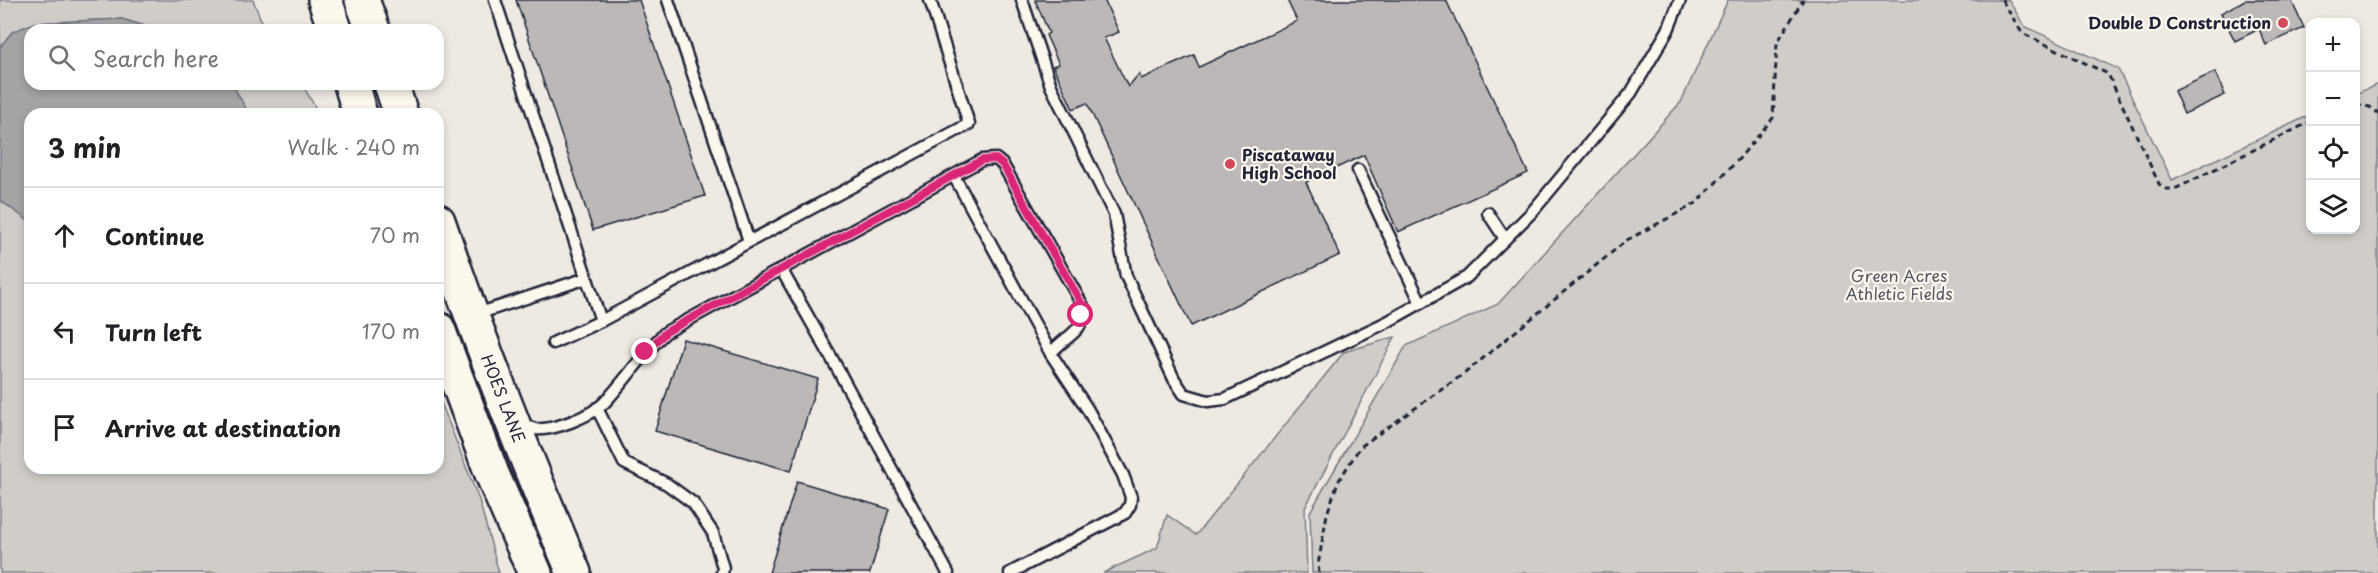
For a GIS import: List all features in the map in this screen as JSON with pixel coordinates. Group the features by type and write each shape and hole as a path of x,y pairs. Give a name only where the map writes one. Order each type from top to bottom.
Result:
{"highway":[{"path":"325,0 332,24"},
{"path":"362,0 371,24"},
{"path":"353,90 358,108"},
{"path":"393,90 399,108"},
{"name":"HOES LANE","path":"444,239 470,316 509,417 574,573"},
{"path":"444,345 492,474 535,573"}],"lane":[{"path":"495,0 601,321"},
{"path":"668,0 749,241"},
{"path":"553,343 601,321 969,124 930,0"},
{"path":"1022,0 1052,86 1114,214 1126,276 1174,379 1184,394 1208,401 1225,399 1387,322 1467,277 1532,212 1631,93 1668,30 1680,0"},
{"path":"509,417 533,429 550,428 580,418 602,405 645,352 666,332 982,160 996,159 1003,165 1083,306 1081,324 1056,345 1052,354"},
{"path":"1358,170 1421,303"},
{"path":"954,176 1052,354 1088,410 1123,475 1131,497 1130,505 1125,513 1010,573"},
{"path":"1488,213 1505,239"},
{"path":"782,269 948,573"},
{"path":"470,316 587,278"},
{"path":"597,408 624,463 667,484 693,503 713,533 722,573"}],"path":[{"path":"1319,573 1318,565 1327,514 1338,482 1360,447 1465,373 1627,240 1695,204 1738,160 1773,118 1777,43 1803,0"},
{"path":"2002,0 2022,33 2108,74 2158,184 2166,189 2175,189 2306,124"},
{"path":"2360,105 2370,107 2378,113"}],"green space":[{"path":"0,0 253,0 263,24 138,24 122,19 35,23 24,24 24,27 12,32 0,47"},
{"name":"Green Acres Athletic Fields","path":"1728,0 2009,0 2024,26 2118,69 2172,180 2306,117 2306,234 2360,234 2360,92 2378,84 2378,573 1312,573 1310,512 1406,346 1498,304 1681,102"},
{"path":"235,90 305,90 316,108 246,108"},
{"path":"0,200 24,218 24,474 444,474 444,410 479,500 499,573 0,573"},
{"path":"1395,337 1305,508 1307,573 1103,573 1157,548 1167,515 1196,535 1344,352"}],"shaded area":[{"path":"122,19 138,24 32,24"},
{"path":"24,27 24,90 235,90 246,108 24,108 24,218 0,200 0,47 12,32"}],"building":[{"path":"516,0 639,0 705,196 593,230"},
{"name":"Piscataway High School","path":"1035,0 1104,0 1119,32 1104,38 1128,87 1139,74 1141,79 1194,55 1199,67 1297,21 1287,0 1446,0 1528,173 1398,232 1364,155 1306,182 1340,255 1191,326 1087,103 1073,109 1053,66 1059,64 1046,35 1049,33"},
{"path":"2245,0 2291,0 2304,28 2266,45 2259,29 2235,41 2221,13"},
{"path":"2215,72 2225,95 2184,114 2174,91"},
{"path":"683,339 818,379 791,471 655,431"},
{"path":"797,481 889,509 870,573 769,573"}],"place":[{"name":"Double D Construction","path":"2283,23"},
{"name":"Piscataway High School","path":"1230,164"}],"route":[{"path":"645,352 666,332 982,160 996,159 1003,165 1083,306 1081,315"}]}
